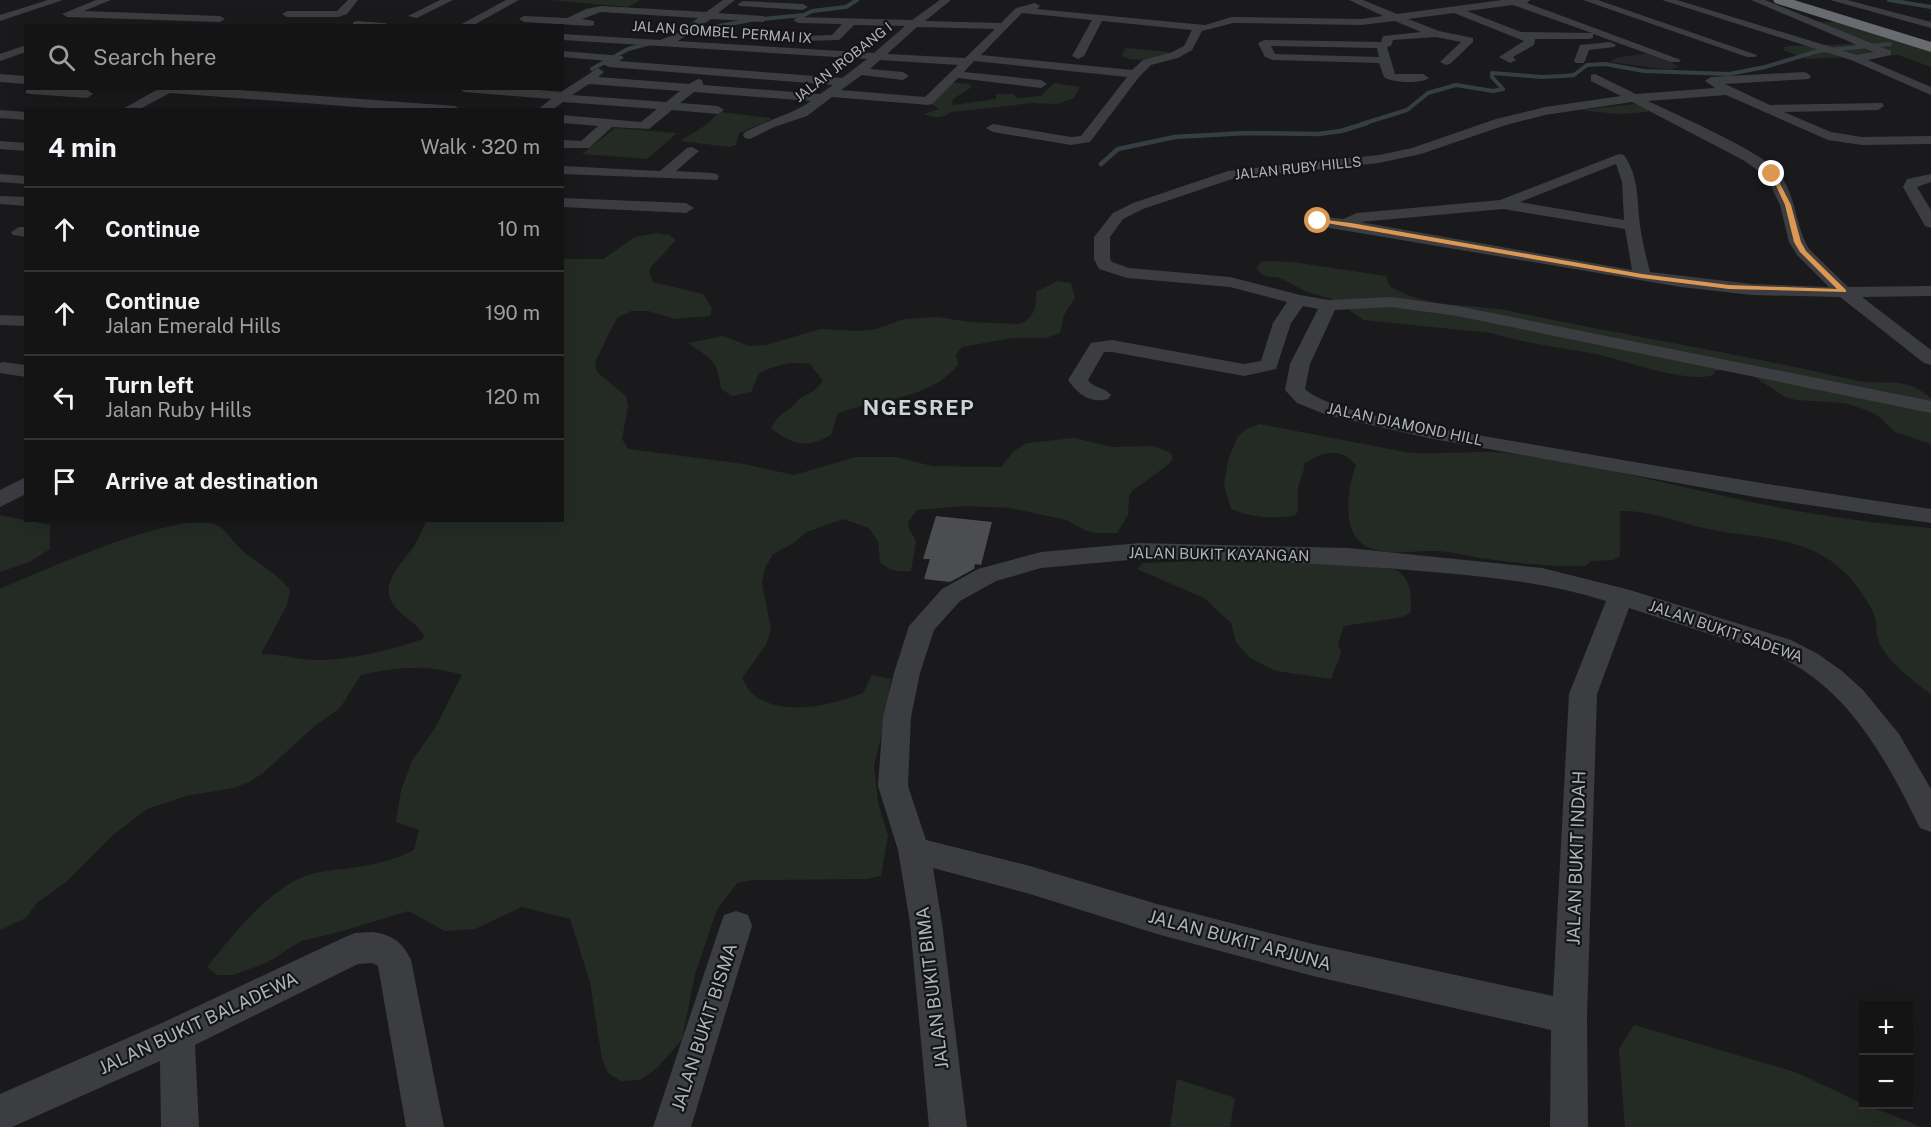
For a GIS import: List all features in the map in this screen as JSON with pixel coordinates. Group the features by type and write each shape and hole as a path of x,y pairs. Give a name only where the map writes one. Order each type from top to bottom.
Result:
{"highway":[{"path":"1780,0 1931,47"},
{"path":"1798,0 1931,41"}],"street":[{"path":"0,18 58,0"},
{"path":"106,0 68,13 220,19"},
{"path":"287,14 338,14 343,12 353,0"},
{"path":"413,16 448,0"},
{"path":"466,24 514,0"},
{"name":"JALAN JROBANG I","path":"750,135 769,124 796,117 860,71 915,23 946,0"},
{"path":"1354,0 1436,34"},
{"path":"1431,0 1519,35 1531,42 1505,58 1510,60"},
{"path":"1020,10 1213,27 1228,20 1361,22 1516,0 1675,60"},
{"path":"1588,0 1751,55"},
{"path":"1667,0 1855,58 1931,91"},
{"path":"1756,0 1887,53 1855,58"},
{"path":"1835,0 1931,25"},
{"path":"574,73 590,78 691,88 767,99 826,95 928,101 1020,10 1046,1 1099,8 1084,56 977,55"},
{"path":"704,2 803,8"},
{"path":"546,108 614,61 662,43 690,29 727,2"},
{"path":"568,22 596,9 763,19"},
{"path":"516,24 543,10"},
{"path":"1876,10 1931,15"},
{"path":"92,24 103,16"},
{"path":"524,19 601,24"},
{"path":"798,20 1004,26"},
{"path":"793,38 835,38 851,22"},
{"path":"964,47 977,55 1139,66 1180,53 1188,48 1199,27"},
{"path":"668,28 713,31"},
{"path":"1276,69 1264,42 1382,45 1387,44 1387,38 1395,36 1436,34 1469,40 1446,62"},
{"path":"1519,35 1610,36"},
{"name":"JALAN GOMBEL PERMAI IX","path":"564,37 802,53 977,55"},
{"path":"893,44 910,45"},
{"path":"1382,45 1390,77 1423,78"},
{"path":"1580,61 1584,47 1633,45"},
{"path":"0,58 24,49"},
{"path":"564,54 712,71 845,82"},
{"path":"1272,57 1384,60"},
{"path":"993,128 1071,141 1085,139 1126,89 1139,66"},
{"path":"564,119 644,126 712,71"},
{"path":"860,71 903,76"},
{"path":"954,74 1041,84"},
{"name":"JALAN RUBY HILLS","path":"1329,305 1299,300 1230,282 1115,270 1105,265 1102,259 1102,237 1108,225 1118,216 1138,206 1233,174 1379,159 1416,151 1502,122 1545,111 1805,76"},
{"path":"0,78 24,84"},
{"path":"1595,78 1748,157 1772,174 1788,205 1797,242 1803,252 1843,291 1931,360"},
{"path":"1731,85 1786,108"},
{"path":"1731,85 1768,108 1821,134 1862,141 1931,140"},
{"path":"61,90 87,94"},
{"path":"59,106 96,90"},
{"path":"131,108 167,90"},
{"path":"185,90 430,108"},
{"path":"262,108 294,90"},
{"path":"486,90 718,110"},
{"path":"1768,108 1878,106"},
{"name":"JALAN RUBY HILLS","path":"1545,111 1611,116"},
{"path":"0,114 24,116"},
{"path":"1633,116 1667,115"},
{"path":"564,144 584,145 608,124"},
{"path":"0,145 24,147"},
{"path":"663,175 692,151"},
{"path":"1503,204 1613,153 1627,172 1632,194 1632,226 1642,276"},
{"path":"564,170 712,177"},
{"path":"0,178 24,180"},
{"path":"1931,178 1912,182 1910,187 1931,223"},
{"path":"0,200 24,202"},
{"path":"564,202 686,208"},
{"path":"1351,225 1350,221 1357,218 1503,204 1632,226"},
{"path":"1318,221 1642,276 1729,287 1931,291"},
{"path":"1101,395 1085,390 1078,380 1098,347 1112,346 1244,370 1269,365 1277,340 1276,331 1285,313 1299,300"},
{"path":"1329,305 1391,302 1457,311 1931,407"},
{"name":"JALAN DIAMOND HILL","path":"1329,305 1300,364 1295,390 1304,399 1334,411 1428,432 1755,490 1931,516"},
{"path":"0,320 24,321"},
{"path":"3,368 24,371"},
{"path":"0,500 24,485"},
{"name":"JALAN BUKIT KAYANGAN","path":"914,850 893,786 897,717 907,673 922,626 951,595 987,574 1041,560 1140,551 1266,553 1348,556 1471,567 1542,576 1621,596"},
{"name":"JALAN BUKIT SADEWA","path":"1621,596 1782,647 1809,659 1858,700 1872,716 1919,794 1931,819"},
{"name":"JALAN BUKIT INDAH","path":"1569,1127 1569,1017 1583,694 1621,596"},
{"name":"JALAN BUKIT ARJUNA","path":"914,850 1030,880 1157,919 1313,960 1569,1017"},
{"name":"JALAN BUKIT BIMA","path":"914,850 926,923 948,1127"},
{"name":"JALAN BUKIT BISMA","path":"672,1127 736,926"},
{"name":"JALAN BUKIT BALADEWA","path":"0,1113 177,1035 354,949 376,947 390,952 394,960 425,1127"},
{"path":"177,1035 180,1127"}],"shaded area":[{"path":"550,0 640,0 628,7"},
{"path":"1817,22 1842,22 1931,50 1931,67 1898,55 1807,59 1783,50 1784,47 1791,46 1853,44"},
{"path":"1126,48 1169,52 1170,55 1145,60 1132,59 1121,55"},
{"path":"1648,53 1675,62 1671,63 1679,66 1671,70 1610,62 1616,58"},
{"path":"949,82 969,84 972,87 953,99 954,105 996,99 996,94 1014,94 1016,98 1041,96 1054,83 1080,87 1074,98 1057,104 1033,103 951,112 938,117 924,114 939,109 930,103"},
{"path":"1635,104 1648,109 1648,112 1618,114 1581,110"},
{"path":"720,112 772,119 739,133 736,145 730,147 680,141 706,125"},
{"path":"615,128 677,133 647,159 582,154"},
{"path":"656,233 669,235 676,240 650,268 649,272 653,282 703,294 712,308 710,316 675,319 648,311 631,311 617,318 595,363 597,372 626,396 628,406 622,439 628,449 744,464 794,475 856,457 896,457 932,466 1001,467 1014,451 1027,443 1074,438 1112,447 1153,446 1171,453 1173,459 1169,464 1132,491 1129,496 1128,515 1117,533 1094,533 1067,520 1010,508 967,506 917,510 908,523 916,541 911,571 894,570 880,562 878,541 869,528 843,519 807,532 792,544 773,554 765,568 762,583 771,629 766,645 742,678 751,692 764,701 778,706 807,707 837,702 863,693 872,675 891,679 874,766 878,802 888,836 881,876 866,879 753,880 737,883 717,910 695,974 682,1040 656,1069 640,1080 621,1081 608,1073 602,1059 590,982 570,919 522,907 475,929 445,931 408,911 301,941 268,962 233,975 217,975 207,967 257,909 288,885 304,876 380,863 414,850 419,830 396,822 401,790 412,761 435,728 462,675 437,669 399,669 361,675 340,708 316,725 263,773 249,782 234,788 186,796 147,809 113,835 67,881 36,904 26,918 0,930 0,589 76,557 138,535 193,523 214,524 223,529 240,549 277,577 290,590 287,605 261,654 331,660 381,651 425,638 418,627 393,604 389,596 389,589 394,574 414,546 426,522 564,522 564,259 603,259 635,237"},
{"path":"1261,262 1293,262 1386,276 1390,287 1412,297 1431,302 1510,311 1854,380 1911,386 1931,398 1931,444 1895,432 1877,415 1866,410 1845,403 1796,400 1785,397 1753,376 1722,370 1702,377 1672,374 1596,354 1530,343 1491,333 1364,320 1332,299 1307,292 1280,278 1264,276 1256,269"},
{"path":"1057,281 1071,283 1075,298 1064,315 1060,333 1046,338 1013,338 962,347 956,355 958,365 946,377 918,392 838,413 831,435 814,442 793,441 771,428 778,417 799,399 815,390 823,381 810,364 790,363 766,370 759,373 751,392 732,396 721,389 718,372 712,361 688,343 723,336 749,346 766,345 820,329 859,331 876,329 904,319 937,317 970,322 1019,324 1028,319 1034,311 1036,292"},
{"path":"1260,424 1405,452 1500,453 1542,458 1785,509 1931,528 1931,694 1909,677 1886,654 1878,639 1876,621 1871,609 1859,589 1843,571 1827,558 1791,543 1708,529 1643,513 1620,511 1620,556 1613,560 1591,561 1586,566 1519,563 1440,551 1382,551 1366,546 1352,531 1348,508 1356,465 1350,459 1337,453 1318,456 1304,464 1298,489 1296,515 1264,517 1231,509 1224,485 1228,460 1237,438 1246,429"},
{"path":"0,515 24,520 24,522 50,525 50,549 29,562 0,572"},
{"path":"1319,562 1394,569 1404,577 1409,587 1411,612 1402,617 1344,626 1338,644 1341,653 1331,679 1276,671 1250,658 1236,642 1231,623 1204,598 1137,569 1143,563"},
{"path":"1634,1025 1795,1072 1859,1102 1859,1109 1877,1109 1922,1127 1625,1127 1619,1049"},
{"path":"1177,1079 1235,1098 1230,1127 1170,1127"}],"building":[{"path":"936,516 992,522 981,565 975,564 974,569 950,582 924,579 930,559 923,559"}],"waterway":[{"path":"686,32 751,20 804,15 812,11 846,7 857,0"},
{"path":"1889,0 1931,7"},
{"path":"592,69 628,49 655,42"},
{"path":"1362,124 1407,110 1428,93 1456,85 1493,91 1503,89 1492,77 1492,73 1541,77 1563,76 1574,75 1587,65 1605,64 1644,71 1729,74 1765,67 1818,51 1890,44"},
{"path":"1101,164 1118,149 1175,137 1246,133 1318,134 1341,131 1367,123"}],"district":[{"name":"NGESREP","path":"919,407"}],"route":[{"path":"1318,221 1642,276 1729,287 1843,291 1803,252 1797,242 1788,205 1772,174"}]}
